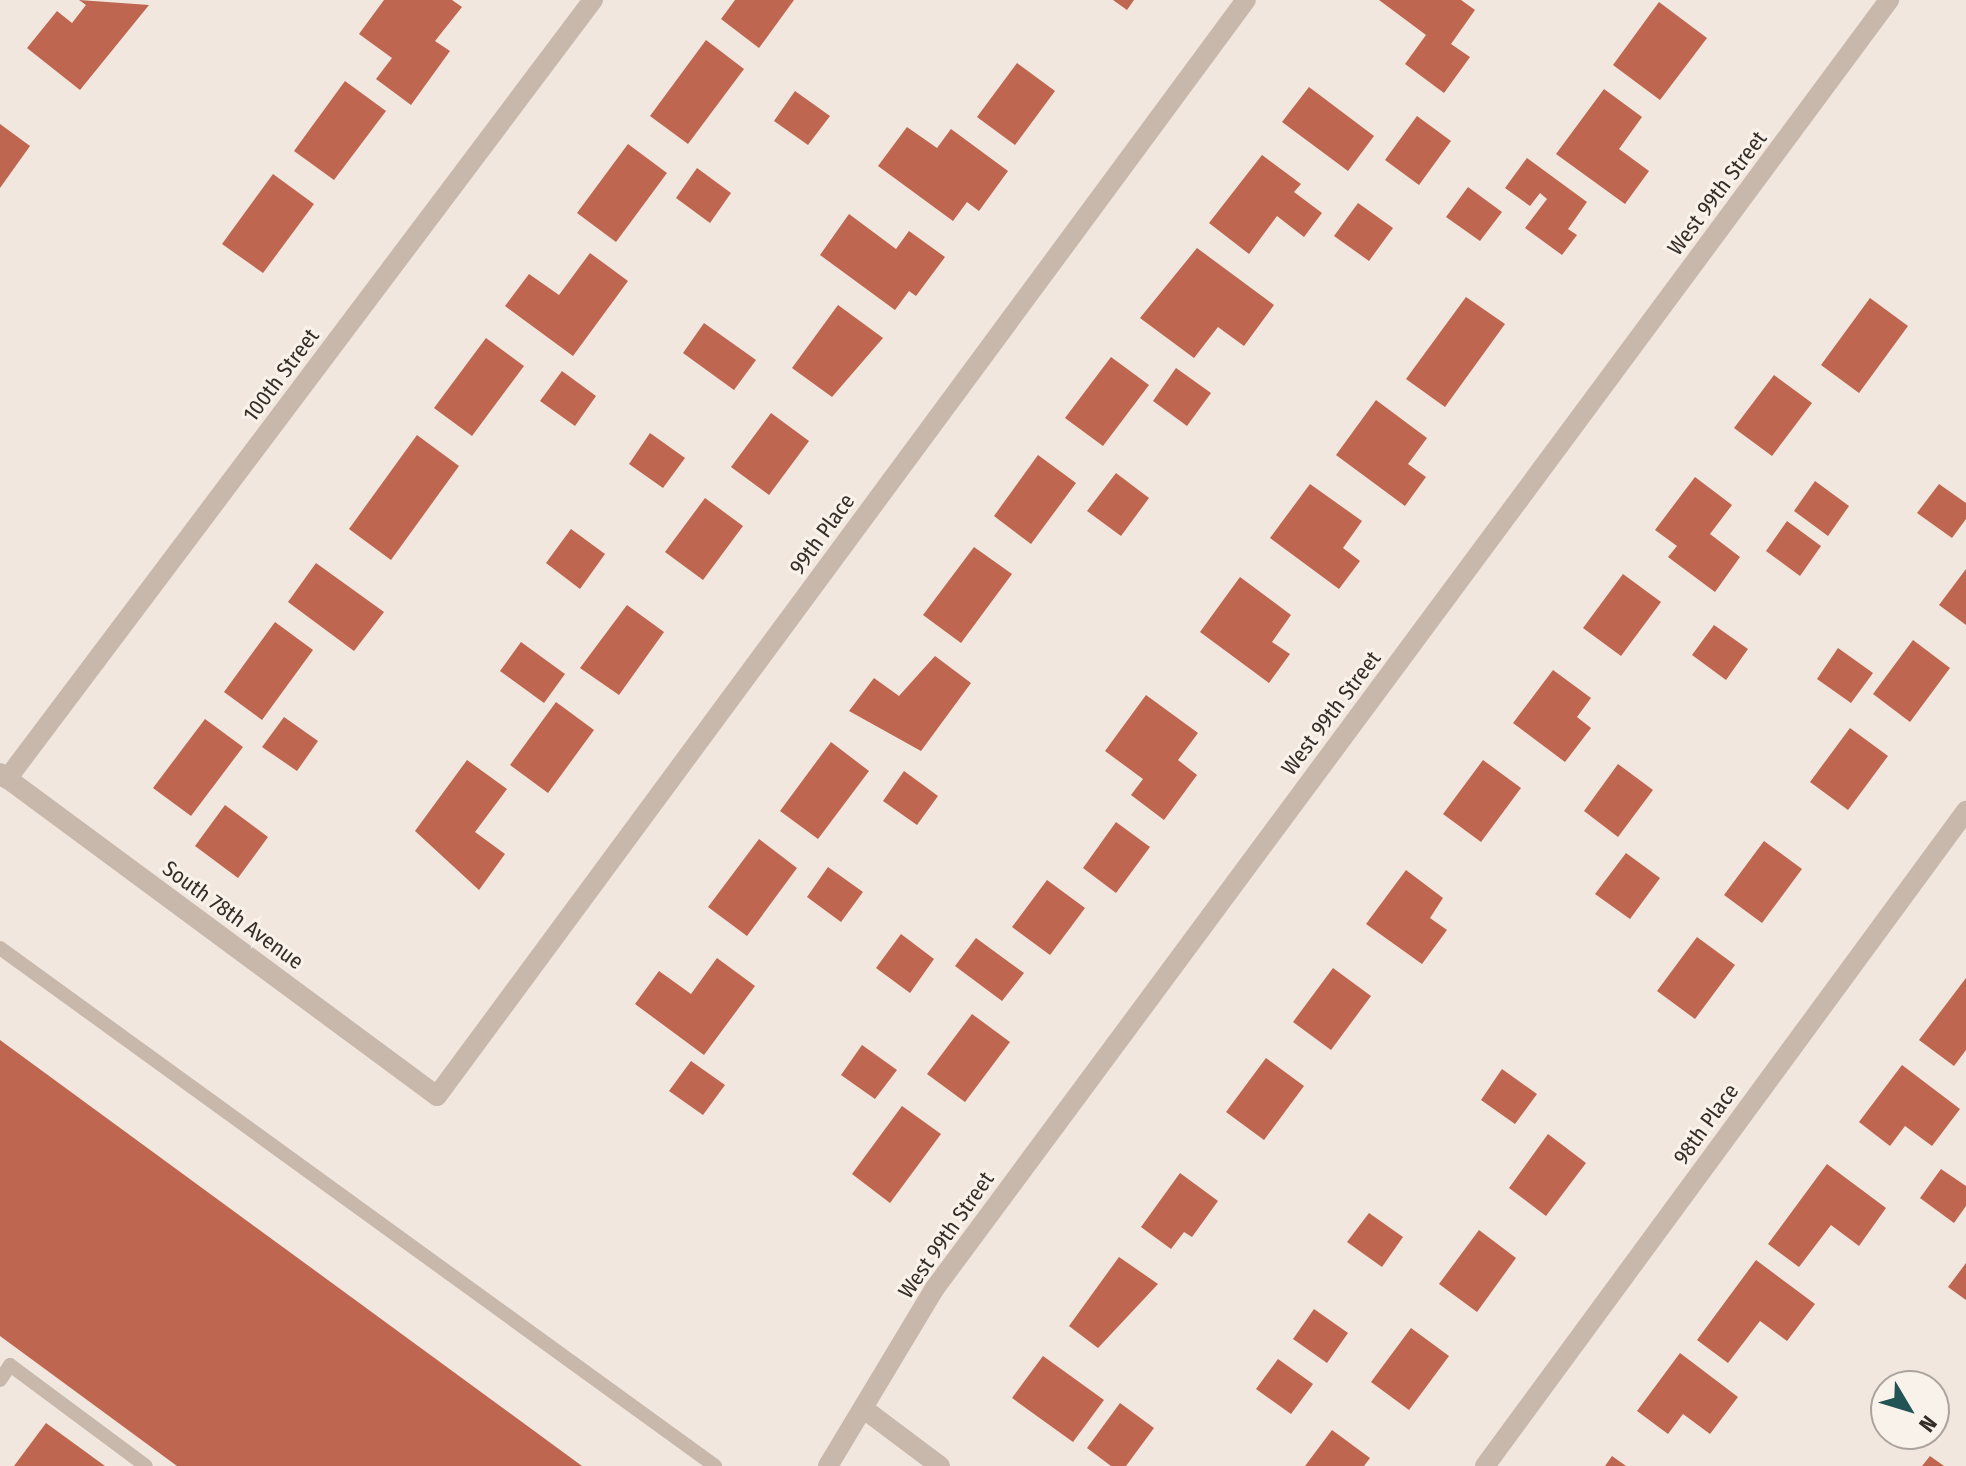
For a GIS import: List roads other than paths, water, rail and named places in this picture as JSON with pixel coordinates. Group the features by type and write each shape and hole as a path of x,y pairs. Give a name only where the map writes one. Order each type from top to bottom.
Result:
{"street":[{"name":"100th Street","path":"4,776 593,0"},
{"name":"99th Place","path":"437,1096 1246,0"},
{"name":"West 99th Street","path":"828,1466 935,1288 1889,0"},
{"name":"South 78th Avenue","path":"4,776 437,1096"},
{"name":"98th Place","path":"1485,1466 1966,811"},
{"path":"864,1409 940,1466"}],"lane":[{"path":"0,948 715,1466"},
{"path":"0,1380 10,1365 146,1466"}]}
